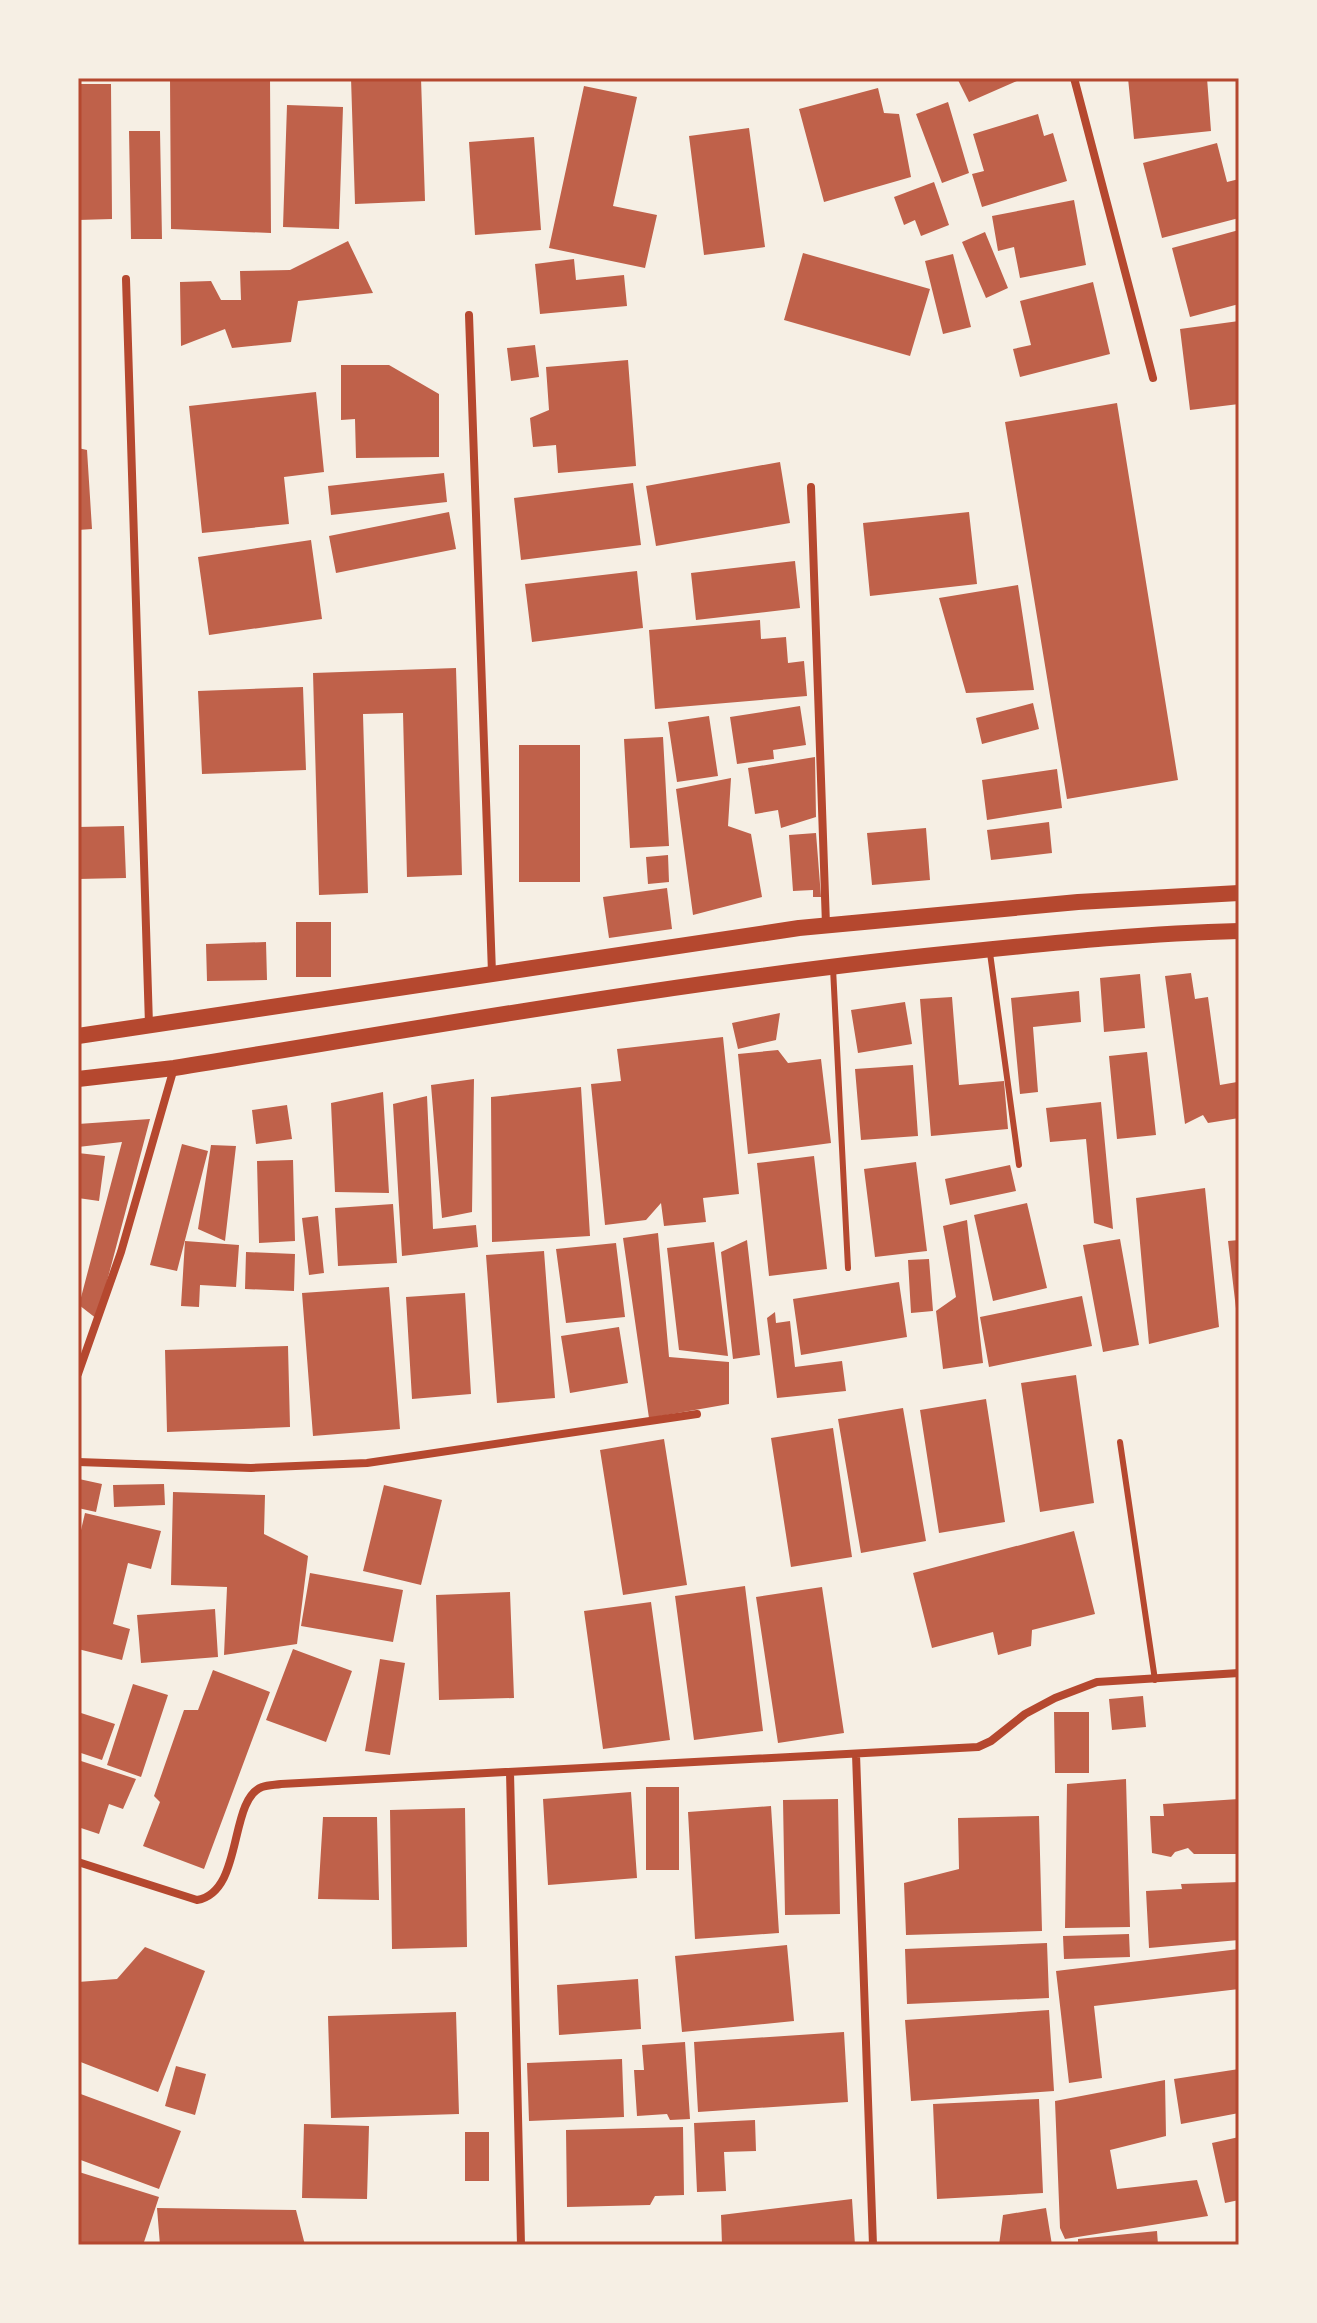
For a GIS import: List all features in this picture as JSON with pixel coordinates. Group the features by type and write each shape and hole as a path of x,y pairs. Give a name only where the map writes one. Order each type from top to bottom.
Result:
{"main road":[{"path":"78,1036 826,926 1078,902 1239,893"},
{"path":"78,1079 174,1068 833,965 1182,932 1239,931"}],"street":[{"path":"1074,78 1153,378"},
{"path":"126,279 149,1026"},
{"path":"469,315 492,974"},
{"path":"811,487 826,926"},
{"path":"78,1374 121,1252 174,1068"},
{"path":"78,1462 235,1468 367,1463 697,1414"},
{"path":"78,1862 197,1900 208,1898 222,1884 249,1798 260,1787 978,1747 991,1741 1025,1714 1055,1698 1097,1682 1239,1673"},
{"path":"856,1754 873,2245"},
{"path":"510,1772 521,2245"}],"lane":[{"path":"990,949 1019,1165"},
{"path":"833,965 848,1268"},
{"path":"1120,1442 1155,1680"}],"building":[{"path":"170,78 270,78 271,233 171,229"},
{"path":"351,78 421,78 425,201 355,204"},
{"path":"957,78 1024,78 969,102"},
{"path":"1128,78 1207,78 1211,131 1134,139"},
{"path":"78,84 111,84 112,219 78,220"},
{"path":"584,86 637,97 613,206 657,215 645,268 549,248"},
{"path":"878,88 884,113 899,114 911,177 824,202 799,109"},
{"path":"948,102 969,173 942,183 916,114"},
{"path":"287,105 343,107 339,229 283,227"},
{"path":"1038,114 1044,136 1053,133 1067,181 982,207 972,174 984,171 973,134"},
{"path":"749,128 765,247 704,255 689,136"},
{"path":"129,131 160,131 162,239 131,239"},
{"path":"534,137 541,230 475,235 469,142"},
{"path":"1217,143 1227,182 1239,179 1239,218 1162,238 1143,163"},
{"path":"934,182 949,225 921,236 915,220 904,225 894,197"},
{"path":"1074,200 1086,265 1020,278 1014,247 998,251 992,216"},
{"path":"1239,230 1239,304 1190,317 1172,248"},
{"path":"985,232 1008,288 986,298 962,242"},
{"path":"348,241 373,293 298,301 291,342 232,348 225,329 181,346 180,282 211,281 221,300 241,300 240,271 290,270"},
{"path":"803,253 930,289 910,356 784,320"},
{"path":"953,254 971,327 943,334 925,261"},
{"path":"574,259 576,280 624,275 627,306 540,314 535,264"},
{"path":"1093,282 1110,354 1020,377 1013,349 1031,345 1020,301"},
{"path":"1239,321 1239,404 1190,410 1180,329"},
{"path":"535,345 539,377 511,381 507,348"},
{"path":"628,360 636,466 558,473 556,445 533,447 530,418 549,410 546,367"},
{"path":"341,365 389,365 439,394 439,457 356,458 355,419 341,420"},
{"path":"316,392 324,472 284,477 289,524 202,533 189,406"},
{"path":"1117,403 1178,780 1067,799 1005,422"},
{"path":"78,448 87,450 92,529 78,530"},
{"path":"780,462 790,523 656,546 646,486"},
{"path":"444,473 447,502 331,515 328,486"},
{"path":"633,483 641,545 521,560 514,498"},
{"path":"449,512 456,549 336,573 329,536"},
{"path":"969,512 977,584 870,596 863,523"},
{"path":"311,540 322,619 209,635 198,557"},
{"path":"795,561 800,608 696,620 691,573"},
{"path":"637,571 643,628 532,642 525,584"},
{"path":"1018,585 1034,690 966,693 939,598"},
{"path":"760,620 761,639 786,637 788,663 804,661 807,696 655,709 649,630"},
{"path":"456,668 462,875 407,877 403,713 363,714 368,893 319,895 313,673"},
{"path":"303,687 306,770 202,774 198,691"},
{"path":"1033,703 1039,729 982,744 976,718"},
{"path":"800,706 806,745 773,750 774,759 737,764 730,717"},
{"path":"709,716 718,776 677,782 668,722"},
{"path":"663,737 669,846 630,848 624,739"},
{"path":"519,745 580,745 580,882 519,882"},
{"path":"815,757 816,817 781,828 778,810 755,814 748,768"},
{"path":"1057,769 1062,808 987,820 982,780"},
{"path":"731,778 728,826 751,834 762,897 693,915 676,789"},
{"path":"1049,822 1052,853 991,860 987,830"},
{"path":"124,826 126,878 78,879 78,827"},
{"path":"926,828 930,880 872,885 867,833"},
{"path":"816,833 821,897 813,897 813,890 793,891 789,835"},
{"path":"668,855 669,882 648,884 646,857"},
{"path":"667,888 672,929 609,938 603,897"},
{"path":"296,922 331,922 331,977 296,977"},
{"path":"266,942 267,980 207,981 206,944"},
{"path":"1191,973 1195,999 1208,997 1220,1085 1237,1082 1239,1118 1208,1123 1203,1115 1185,1124 1165,976"},
{"path":"1140,974 1145,1028 1104,1032 1100,978"},
{"path":"1079,991 1081,1022 1033,1027 1038,1092 1020,1094 1011,998"},
{"path":"952,997 959,1085 1004,1081 1008,1129 931,1136 920,999"},
{"path":"905,1002 912,1044 858,1053 851,1010"},
{"path":"780,1013 776,1040 738,1049 732,1023"},
{"path":"723,1037 739,1194 703,1198 706,1222 664,1226 661,1203 646,1220 605,1225 591,1084 621,1081 617,1049"},
{"path":"778,1050 788,1063 821,1059 831,1143 748,1154 738,1054"},
{"path":"1147,1052 1156,1135 1117,1139 1109,1056"},
{"path":"913,1065 918,1136 861,1140 855,1069"},
{"path":"474,1079 472,1212 442,1218 431,1085"},
{"path":"581,1087 590,1236 492,1242 491,1097"},
{"path":"383,1092 389,1193 335,1192 331,1103"},
{"path":"427,1096 433,1229 476,1225 478,1247 402,1256 393,1104"},
{"path":"1101,1102 1113,1229 1094,1223 1086,1139 1050,1142 1046,1108"},
{"path":"287,1105 292,1139 256,1144 252,1110"},
{"path":"150,1119 97,1319 79,1305 122,1142 78,1147 78,1124"},
{"path":"182,1144 208,1151 177,1271 150,1265"},
{"path":"211,1145 236,1146 225,1241 198,1229"},
{"path":"78,1153 105,1156 99,1201 78,1198"},
{"path":"814,1156 827,1269 769,1276 757,1163"},
{"path":"293,1160 295,1241 259,1243 257,1161"},
{"path":"916,1162 927,1251 875,1257 864,1169"},
{"path":"1010,1165 1016,1191 950,1205 945,1179"},
{"path":"1205,1188 1219,1327 1149,1344 1136,1198"},
{"path":"1027,1203 1047,1288 993,1301 974,1215"},
{"path":"393,1204 397,1263 338,1266 335,1208"},
{"path":"318,1216 324,1273 309,1275 302,1218"},
{"path":"967,1220 983,1363 943,1369 936,1311 956,1297 943,1226"},
{"path":"658,1233 669,1357 729,1362 729,1404 649,1418 623,1238"},
{"path":"1120,1239 1139,1345 1103,1352 1083,1245"},
{"path":"747,1240 760,1355 733,1359 721,1252"},
{"path":"1239,1240 1239,1317 1237,1317 1228,1241"},
{"path":"185,1241 239,1245 236,1287 200,1285 199,1307 181,1306"},
{"path":"714,1242 728,1356 679,1350 667,1248"},
{"path":"616,1243 625,1317 566,1323 556,1249"},
{"path":"544,1251 555,1398 497,1403 486,1255"},
{"path":"246,1252 295,1254 294,1291 245,1289"},
{"path":"929,1259 933,1311 911,1313 908,1260"},
{"path":"899,1282 907,1337 801,1355 793,1299"},
{"path":"389,1287 400,1429 313,1436 302,1293"},
{"path":"465,1293 471,1394 412,1399 406,1297"},
{"path":"1082,1296 1092,1346 989,1367 980,1317"},
{"path":"775,1312 776,1323 790,1321 795,1367 842,1361 846,1391 777,1398 767,1318"},
{"path":"619,1327 628,1383 570,1393 561,1336"},
{"path":"288,1346 290,1427 167,1432 165,1350"},
{"path":"1076,1375 1094,1503 1040,1512 1021,1383"},
{"path":"986,1399 1005,1522 939,1533 920,1410"},
{"path":"903,1408 926,1541 861,1553 838,1419"},
{"path":"833,1428 852,1557 791,1567 771,1438"},
{"path":"664,1439 687,1585 623,1595 600,1450"},
{"path":"79,1479 102,1484 96,1512 78,1508"},
{"path":"164,1484 165,1505 114,1507 113,1485"},
{"path":"384,1485 442,1500 421,1585 363,1571"},
{"path":"173,1492 265,1495 264,1534 308,1556 297,1644 224,1655 227,1587 171,1585"},
{"path":"85,1513 161,1531 151,1569 128,1563 113,1624 130,1629 122,1660 78,1649 78,1543"},
{"path":"1074,1531 1095,1614 1032,1630 1031,1646 998,1655 993,1632 932,1648 913,1573"},
{"path":"310,1573 403,1590 393,1642 301,1626"},
{"path":"745,1586 763,1731 694,1740 675,1596"},
{"path":"822,1587 844,1733 778,1743 756,1597"},
{"path":"510,1592 514,1698 439,1700 436,1595"},
{"path":"651,1602 670,1740 603,1749 584,1611"},
{"path":"215,1609 218,1657 141,1663 137,1615"},
{"path":"293,1649 352,1671 326,1742 266,1720"},
{"path":"380,1659 405,1663 390,1755 365,1751"},
{"path":"213,1670 270,1692 204,1869 143,1846 160,1802 154,1796 184,1710 198,1710"},
{"path":"133,1684 168,1695 141,1777 107,1765"},
{"path":"1143,1696 1146,1727 1112,1730 1109,1699"},
{"path":"78,1712 115,1724 102,1760 78,1752"},
{"path":"1054,1712 1089,1712 1089,1773 1055,1773"},
{"path":"78,1760 136,1779 123,1809 109,1804 99,1834 78,1827"},
{"path":"1126,1779 1130,1927 1065,1928 1067,1784"},
{"path":"646,1787 679,1787 679,1870 646,1870"},
{"path":"631,1792 637,1878 548,1885 543,1799"},
{"path":"838,1799 840,1914 785,1915 783,1800"},
{"path":"1239,1799 1239,1854 1194,1854 1188,1848 1175,1852 1171,1857 1152,1853 1150,1816 1164,1816 1163,1804"},
{"path":"771,1806 779,1933 695,1939 688,1812"},
{"path":"465,1808 467,1947 392,1949 390,1810"},
{"path":"1039,1816 1042,1931 906,1935 904,1883 959,1869 958,1818"},
{"path":"323,1817 377,1817 379,1900 318,1899"},
{"path":"1239,1882 1239,1940 1149,1948 1146,1891 1182,1889 1181,1884"},
{"path":"1129,1934 1130,1957 1064,1959 1063,1936"},
{"path":"1047,1943 1049,1998 907,2004 905,1949"},
{"path":"787,1945 794,2021 682,2032 675,1956"},
{"path":"145,1947 205,1971 158,2092 78,2061 78,1982 117,1979"},
{"path":"1239,1949 1239,1989 1094,2006 1102,2078 1069,2083 1056,1971"},
{"path":"638,1979 641,2029 559,2035 557,1985"},
{"path":"1049,2010 1054,2091 911,2101 905,2020"},
{"path":"456,2012 459,2114 331,2118 328,2016"},
{"path":"844,2032 848,2102 698,2112 694,2042"},
{"path":"685,2042 690,2119 670,2120 667,2114 637,2116 634,2070 644,2070 642,2045"},
{"path":"622,2059 624,2117 529,2121 527,2063"},
{"path":"176,2066 206,2074 195,2115 165,2106"},
{"path":"1239,2069 1239,2113 1181,2124 1174,2079"},
{"path":"1165,2080 1166,2136 1110,2150 1117,2189 1197,2180 1208,2216 1065,2239 1060,2228 1055,2101"},
{"path":"78,2093 181,2131 159,2189 78,2159"},
{"path":"1039,2099 1043,2193 937,2199 933,2104"},
{"path":"755,2120 756,2151 724,2152 726,2191 697,2192 694,2123"},
{"path":"304,2124 369,2126 367,2199 302,2198"},
{"path":"683,2127 684,2195 655,2196 650,2205 567,2207 566,2130"},
{"path":"465,2132 489,2132 489,2181 465,2181"},
{"path":"1239,2137 1239,2200 1225,2203 1212,2143"},
{"path":"79,2172 159,2197 143,2245 78,2245"},
{"path":"852,2199 855,2245 722,2245 721,2215"},
{"path":"157,2208 296,2210 305,2245 160,2245"},
{"path":"1046,2208 1052,2245 999,2245 1003,2215"},
{"path":"1157,2231 1158,2245 1078,2245 1078,2239"}]}
